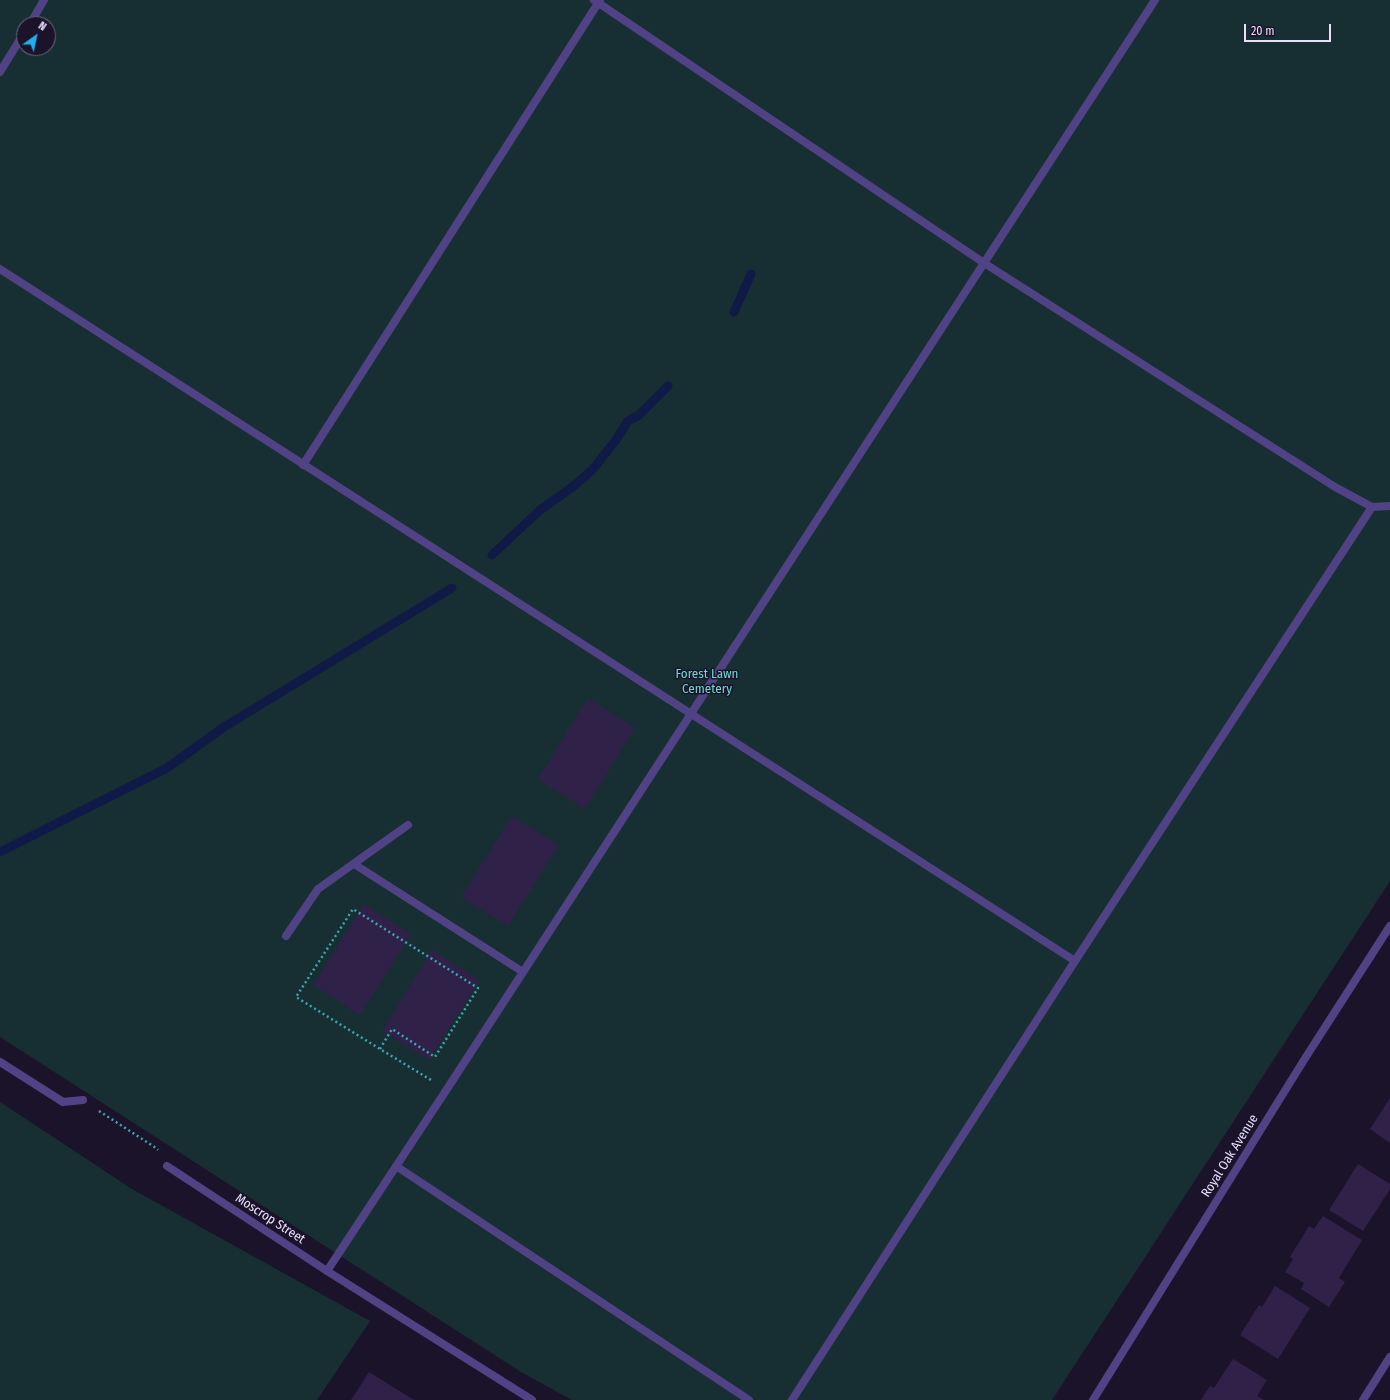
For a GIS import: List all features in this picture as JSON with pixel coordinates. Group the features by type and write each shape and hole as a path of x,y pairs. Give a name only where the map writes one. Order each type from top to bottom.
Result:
{"street":[{"path":"35,16 44,0"},
{"path":"327,1271 447,1089 1154,0"},
{"path":"303,465 597,1 984,263 1335,488 1372,507 1390,506"},
{"path":"0,72 16,46"},
{"path":"0,269 1075,961"},
{"path":"792,1400 1075,961 1372,507"},
{"path":"286,936 318,889 408,825"},
{"path":"354,864 523,972"},
{"name":"Royal Oak Avenue","path":"1093,1400 1304,1060 1390,926"},
{"path":"0,1062 63,1102 83,1100"},
{"name":"Moscrop Street","path":"167,1166 327,1271 528,1399"},
{"path":"396,1166 749,1400"},
{"path":"1363,1400 1390,1358"}],"path":[{"path":"380,1049 392,1029 435,1057 478,988 353,909 296,998 380,1049 447,1089"},
{"path":"83,1100 156,1148 167,1166"}],"green space":[{"name":"Forest Lawn Cemetery","path":"0,0 1390,0 1390,881 1052,1400 572,1400 521,1372 0,1037"},
{"path":"0,1102 132,1189 370,1321 317,1400 0,1400"}],"building":[{"path":"588,698 635,728 585,809 538,779"},
{"path":"512,816 559,845 508,926 461,897"},
{"path":"364,904 411,934 360,1015 313,985"},
{"path":"432,950 479,980 429,1060 382,1031"},
{"path":"1390,1098 1390,1143 1370,1129"},
{"path":"1358,1164 1390,1184 1390,1189 1363,1231 1329,1210"},
{"path":"1323,1216 1362,1240 1339,1278 1345,1282 1329,1307 1301,1289 1304,1283 1285,1272 1293,1259 1290,1257 1309,1226 1314,1229"},
{"path":"1275,1286 1310,1308 1278,1359 1240,1335 1259,1305 1262,1307"},
{"path":"1233,1359 1267,1380 1257,1396 1264,1400 1201,1400 1210,1386 1214,1388"},
{"path":"369,1372 414,1400 351,1400"}],"waterway":[{"path":"734,312 751,274"},
{"path":"492,555 539,511 575,485 593,469 616,440 628,421 639,415 668,386"},
{"path":"0,852 167,768 224,727 452,588"}]}
